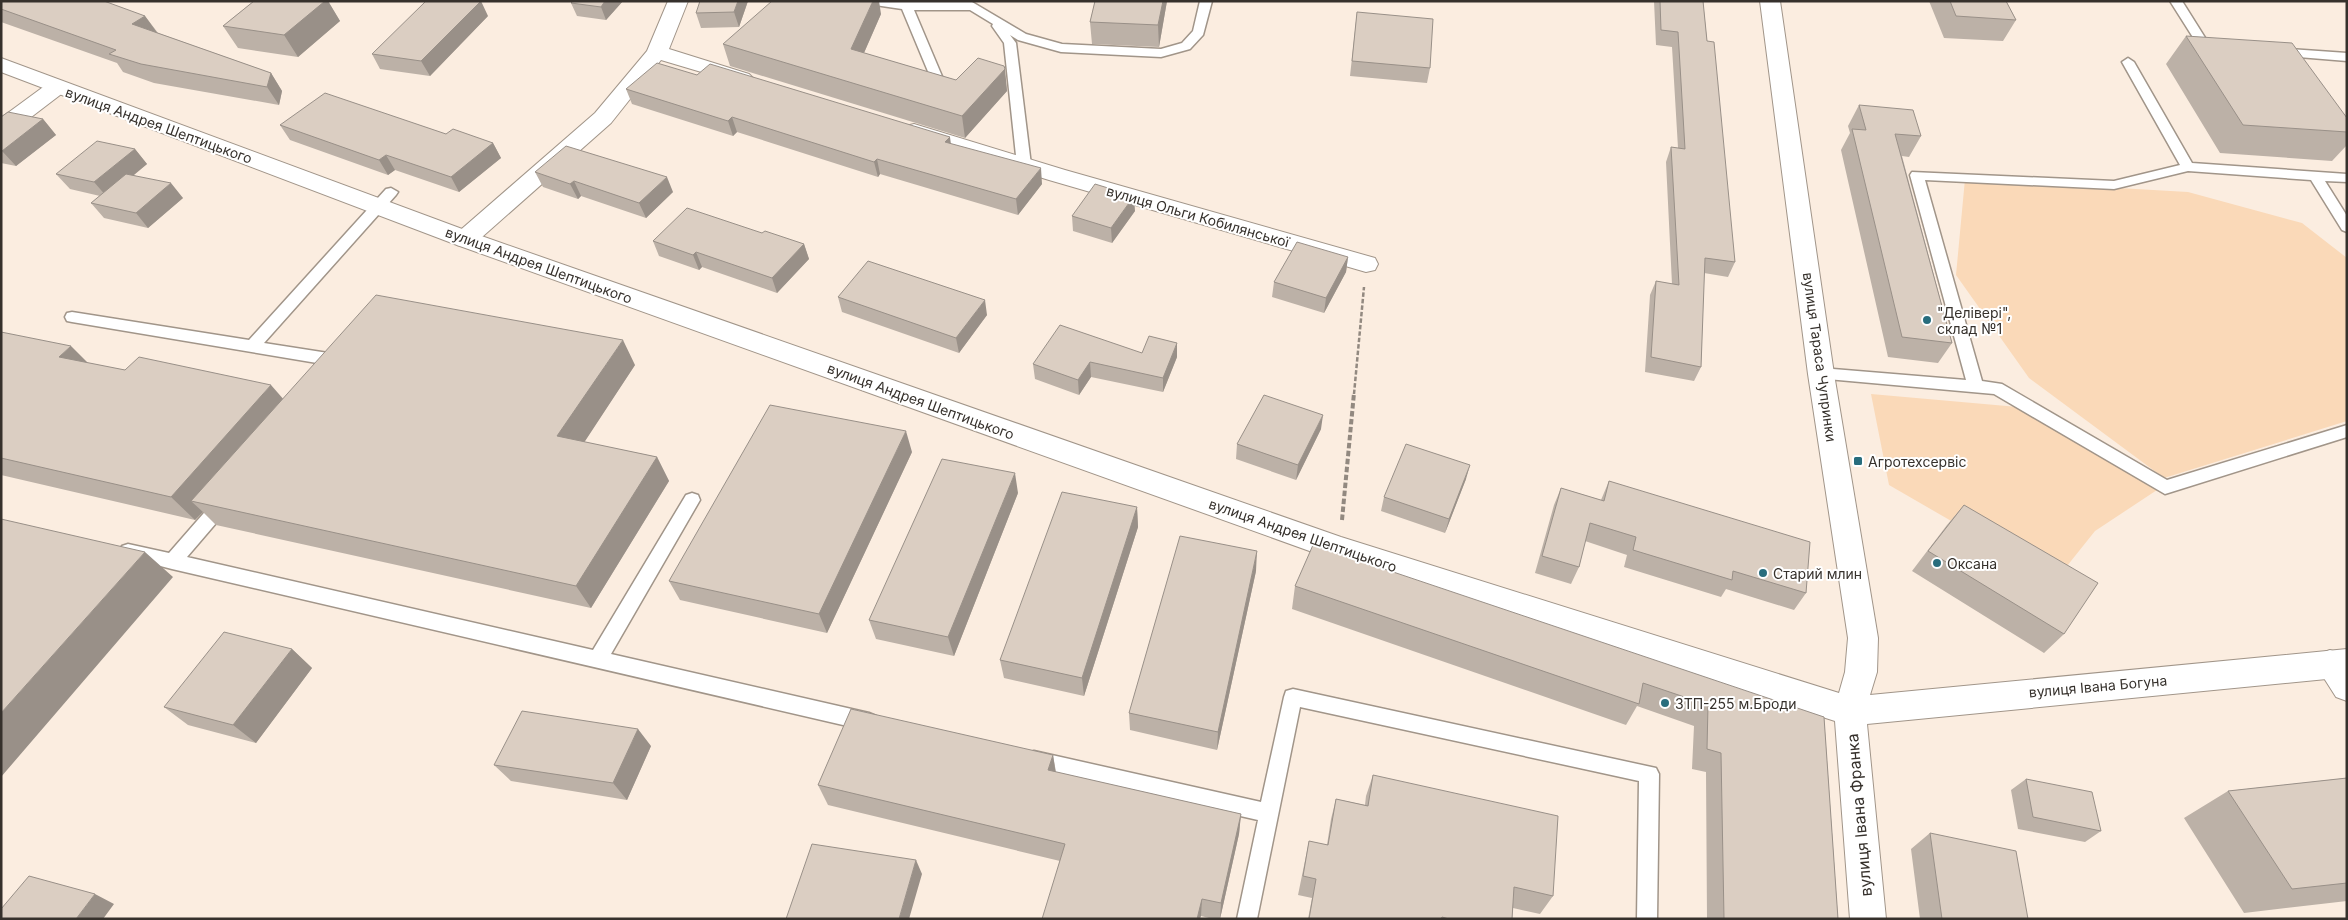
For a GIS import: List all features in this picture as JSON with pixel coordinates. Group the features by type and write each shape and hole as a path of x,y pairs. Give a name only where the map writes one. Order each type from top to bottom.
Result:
{"main road":[{"path":"465,239 603,118 658,52 678,1"},
{"name":"вулиця Тараса Чупринки","path":"1770,1 1821,374 1863,638 1861,672 1850,711"},
{"path":"658,52 761,84"},
{"name":"вулиця Андрея Шептицького","path":"1,64 57,87 384,200 465,239 1339,549 1850,711"},
{"path":"1,129 57,87"},
{"name":"вулиця Ольги Кобилянської","path":"892,124 1024,165 1366,264"},
{"name":"вулиця Івана Богуна","path":"1850,711 2341,671"},
{"name":"вулиця Івана Франка","path":"1850,711 1868,919"}],"lane":[{"path":"868,1 907,6 972,4 994,21 1022,37 1061,48 1161,53 1186,46 1198,32 1206,1"},
{"path":"2176,1 2205,47 2224,49"},
{"path":"907,6 938,81"},
{"path":"994,21 1010,42 1024,165"},
{"path":"2262,51 2347,57"},
{"path":"2128,62 2188,167"},
{"path":"1976,387 1917,175 2114,185 2188,167 2347,178"},
{"path":"2315,176 2347,227"},
{"path":"252,347 384,200"},
{"path":"72,318 344,362 332,376"},
{"path":"1821,374 1998,388 2165,487 2347,431"},
{"path":"172,562 237,487"},
{"path":"598,659 692,500"},
{"path":"109,547 887,726"},
{"path":"1247,919 1293,697 1649,774 1647,919"},
{"path":"1013,755 1269,813"}],"path":[{"path":"1339,549 1366,264"}],"shaded area":[{"path":"1965,179 2188,192 2302,223 2347,258 2347,421 2164,478 2029,378 1956,275"},
{"path":"1871,394 2018,407 2157,490 2095,531 2055,581 1889,485"}],"building":[{"path":"1,1 104,1 145,16 132,24 271,73 267,87 141,64 109,54 116,50 1,9"},
{"path":"254,1 325,1 284,35 223,26"},
{"path":"426,1 481,1 421,61 372,54"},
{"path":"573,1 605,1 601,7 571,3"},
{"path":"700,1 738,1 734,12 696,13"},
{"path":"772,1 873,1 851,49 956,80 978,58 1004,66 1005,69 962,116 723,44"},
{"path":"1095,1 1163,1 1158,25 1090,22"},
{"path":"1660,1 1703,1 1707,41 1714,42 1735,262 1705,258 1701,367 1651,357 1656,281 1679,285 1671,147 1685,149 1678,32 1661,30"},
{"path":"1950,1 2006,1 2016,20 1956,16"},
{"path":"1357,12 1433,19 1430,68 1352,61"},
{"path":"2186,36 2292,43 2347,118 2347,132 2243,125"},
{"path":"657,63 697,75 710,64 950,137 945,142 1041,168 1016,199 877,159 874,162 732,117 728,121 626,89"},
{"path":"325,93 446,134 453,129 493,143 451,177 386,155 379,160 280,125"},
{"path":"1859,105 1913,110 1921,136 1895,134 1952,343 1902,337 1852,129 1866,130"},
{"path":"8,112 43,119 2,151 1,117"},
{"path":"97,141 135,149 94,182 56,174"},
{"path":"566,146 667,177 639,203 574,181 570,184 535,172"},
{"path":"126,174 171,183 136,213 91,203"},
{"path":"1095,184 1134,196 1111,228 1072,216"},
{"path":"687,208 762,233 765,231 804,244 772,278 696,252 693,255 653,241"},
{"path":"1297,242 1348,257 1326,298 1274,282"},
{"path":"868,261 985,300 956,338 838,297"},
{"path":"376,295 623,340 557,436 657,457 576,586 191,501"},
{"path":"1060,325 1142,353 1149,336 1177,343 1163,378 1090,362 1078,380 1033,364"},
{"path":"1,332 71,346 59,357 125,370 139,357 271,385 171,497 1,458"},
{"path":"1264,395 1323,415 1298,465 1237,444"},
{"path":"770,405 906,431 819,614 669,581"},
{"path":"1406,444 1470,465 1449,519 1384,497"},
{"path":"942,459 1015,473 948,637 869,620"},
{"path":"1609,481 1810,542 1806,593 1733,571 1732,580 1633,550 1636,537 1590,523 1579,567 1542,556 1561,488 1604,501"},
{"path":"1062,492 1137,507 1082,678 1000,660"},
{"path":"1964,505 2098,583 2064,634 1928,551"},
{"path":"1,519 145,552 1,713"},
{"path":"1180,536 1257,551 1218,732 1129,713"},
{"path":"1313,545 1824,717 1838,919 1724,919 1721,753 1707,749 1708,705 1643,683 1639,704 1295,586"},
{"path":"224,632 292,649 233,725 164,707"},
{"path":"851,709 1053,755 1048,770 1241,814 1221,903 1202,899 1197,919 1042,919 1065,844 818,785"},
{"path":"522,711 638,729 613,783 494,765"},
{"path":"1373,775 1558,816 1553,896 1514,887 1512,919 1449,919 1442,917 1441,919 1309,919 1316,879 1303,876 1309,841 1328,845 1336,799 1368,806"},
{"path":"2347,778 2347,883 2292,889 2228,791"},
{"path":"2026,779 2092,792 2101,831 2033,817"},
{"path":"1930,833 2016,851 2028,919 1942,919"},
{"path":"812,844 916,860 899,919 786,919"},
{"path":"29,876 95,894 76,919 1,919 1,909"}],"place":[{"name":"\"Делівері\", склад №1","path":"1927,320"},
{"name":"Агротехсервіс","path":"1858,461"},
{"name":"Оксана","path":"1937,563"},
{"name":"Старий млин","path":"1763,573"},
{"name":"ЗТП-255 м.Броди","path":"1665,703"}]}
